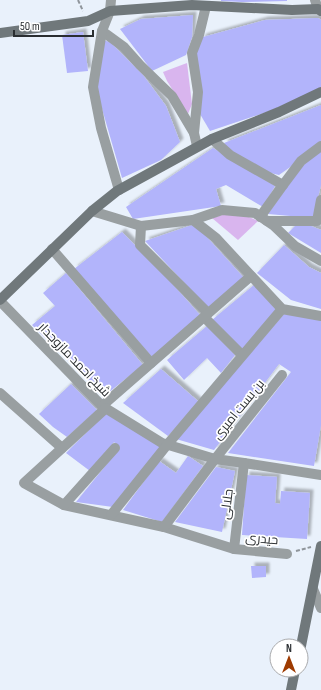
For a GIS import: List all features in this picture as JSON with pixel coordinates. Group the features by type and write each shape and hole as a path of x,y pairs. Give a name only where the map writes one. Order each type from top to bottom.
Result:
{"street":[{"path":"111,0 110,11 102,31 93,87 101,128 119,190"},
{"path":"0,33 88,21 110,11 192,5 292,10 318,7"},
{"path":"194,133 198,92 192,53 199,35 206,6"},
{"path":"102,31 124,47 172,96 194,133 197,146"},
{"path":"0,300 92,211 119,190 197,146 279,112 321,92"},
{"path":"212,139 230,155 283,185"},
{"path":"264,219 283,185 301,161 321,146"},
{"path":"264,219 317,221 321,200"},
{"path":"92,211 141,226 193,220 222,210 255,213 295,246 321,260"},
{"path":"193,220 216,238 282,309 321,316"},
{"path":"141,226 140,245 242,355"},
{"path":"52,249 151,363"},
{"path":"0,393 62,448 151,363 251,276"},
{"name":"شیخ احمد مازوجدار","path":"0,300 104,407 167,445 214,460 321,475"},
{"path":"111,515 167,445 282,309"},
{"name":"بن بست امیری","path":"164,527 214,460 282,375"},
{"name":"حیدری","path":"62,448 24,483 64,505 164,527 234,549 287,554"},
{"path":"64,505 115,448"},
{"name":"جلالی","path":"234,549 244,463"},
{"path":"303,638 313,589 318,546"},
{"path":"313,589 321,608"},
{"path":"291,690 294,678"}],"path":[{"path":"287,554 318,546"}],"shaded area":[{"path":"187,63 192,104 188,114 163,72"},
{"path":"229,213 249,217 258,221 238,240 212,218"}],"building":[{"path":"221,0 287,0 287,1 242,2"},
{"path":"193,15 192,37 186,55 152,71 120,29 141,19"},
{"path":"318,18 321,20 321,88 270,111 210,131 200,114 195,53 203,37 265,20"},
{"path":"83,32 88,71 67,73 62,35"},
{"path":"104,40 111,43 143,75 166,106 180,142 161,160 122,178 98,95 98,73"},
{"path":"321,105 321,145 279,175 266,172 234,157 224,143"},
{"path":"213,148 275,186 263,207 226,185 216,189 221,206 133,219 126,207"},
{"path":"321,149 321,185 313,218 268,214 301,167"},
{"path":"195,224 244,278 208,308 145,241"},
{"path":"297,224 311,226 321,230 321,253 288,233"},
{"path":"122,232 169,280 200,315 152,357 74,269"},
{"path":"284,245 309,267 321,273 321,309 291,300 257,273"},
{"path":"66,273 143,365 104,396 32,325 55,306 43,293"},
{"path":"254,285 277,311 242,350 212,320"},
{"path":"284,314 321,320 321,425 314,466 228,453 291,372 279,364 214,450 176,439"},
{"path":"207,326 235,355 221,373 207,358 184,380 167,360"},
{"path":"161,369 199,402 168,436 123,403"},
{"path":"71,384 97,410 67,437 39,414"},
{"path":"107,412 162,446 113,507 76,502 120,448 114,442 90,471 66,453"},
{"path":"188,456 203,466 162,522 123,510 159,461 176,473"},
{"path":"216,467 235,471 222,532 175,522"},
{"path":"246,475 277,477 275,503 280,504 281,491 310,493 307,539 242,535"},
{"path":"251,566 266,566 266,577 252,578"}]}
